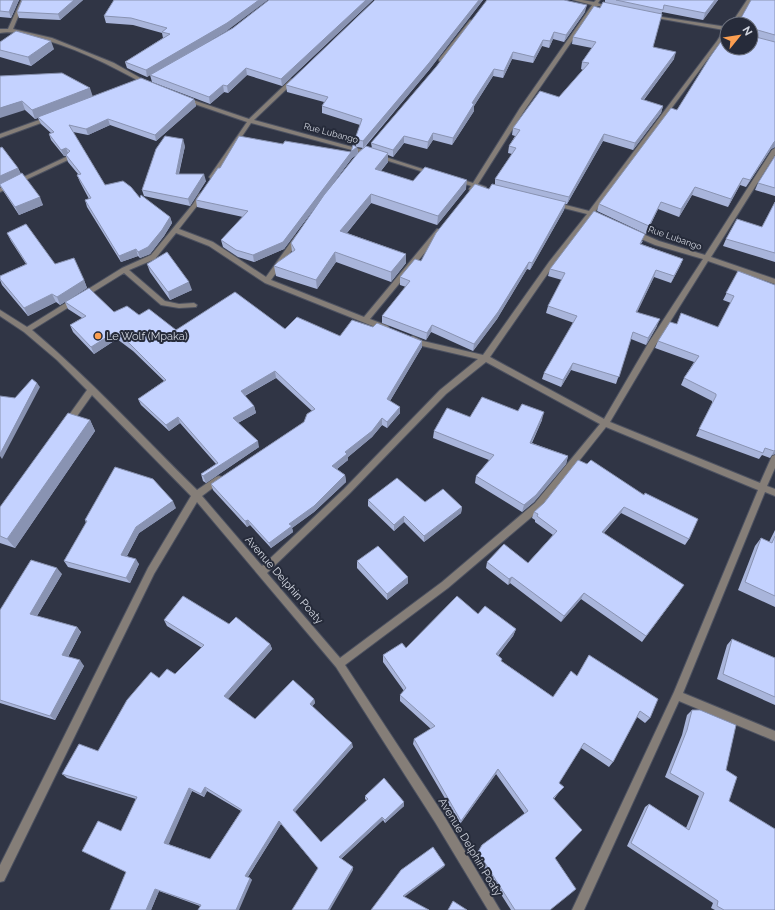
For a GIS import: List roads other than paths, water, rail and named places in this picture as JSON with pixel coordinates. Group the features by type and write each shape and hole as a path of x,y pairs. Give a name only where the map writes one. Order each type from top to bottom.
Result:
{"street":[{"path":"10,30 23,0"},
{"path":"575,0 597,2 603,6"},
{"path":"739,16 749,0"},
{"path":"466,197 523,108 597,2"},
{"path":"646,15 719,28"},
{"path":"437,66 473,18"},
{"path":"0,31 10,30 50,39 112,64 148,82 133,85"},
{"path":"261,573 347,491 443,392 485,358 550,264 592,213 719,42"},
{"path":"207,186 250,121 301,73"},
{"name":"Rue Lubango","path":"180,97 250,121 439,175"},
{"path":"0,136 56,116"},
{"path":"362,154 369,146"},
{"path":"339,664 445,585 538,506 605,423 775,150"},
{"path":"0,190 68,158"},
{"path":"454,179 489,189"},
{"path":"27,330 124,270 153,257 195,205 203,192"},
{"path":"548,203 592,213 611,222"},
{"path":"366,320 444,225"},
{"path":"267,281 304,229"},
{"path":"175,230 211,244 267,281 394,332"},
{"name":"Rue Lubango","path":"631,231 657,243 707,258 775,282"},
{"path":"124,270 163,303 178,306 194,306"},
{"name":"Avenue Delphin Poaty","path":"0,313 27,330 60,358 196,495 339,664 439,818 494,910"},
{"path":"408,337 421,343 485,358 605,423 775,493"},
{"path":"61,432 92,389"},
{"path":"578,910 677,695 775,458"},
{"path":"0,876 151,571 196,495 228,473"},
{"path":"677,695 775,736"}],"place":[{"name":"Le Wolf (Mpaka)","path":"98,336"}]}
